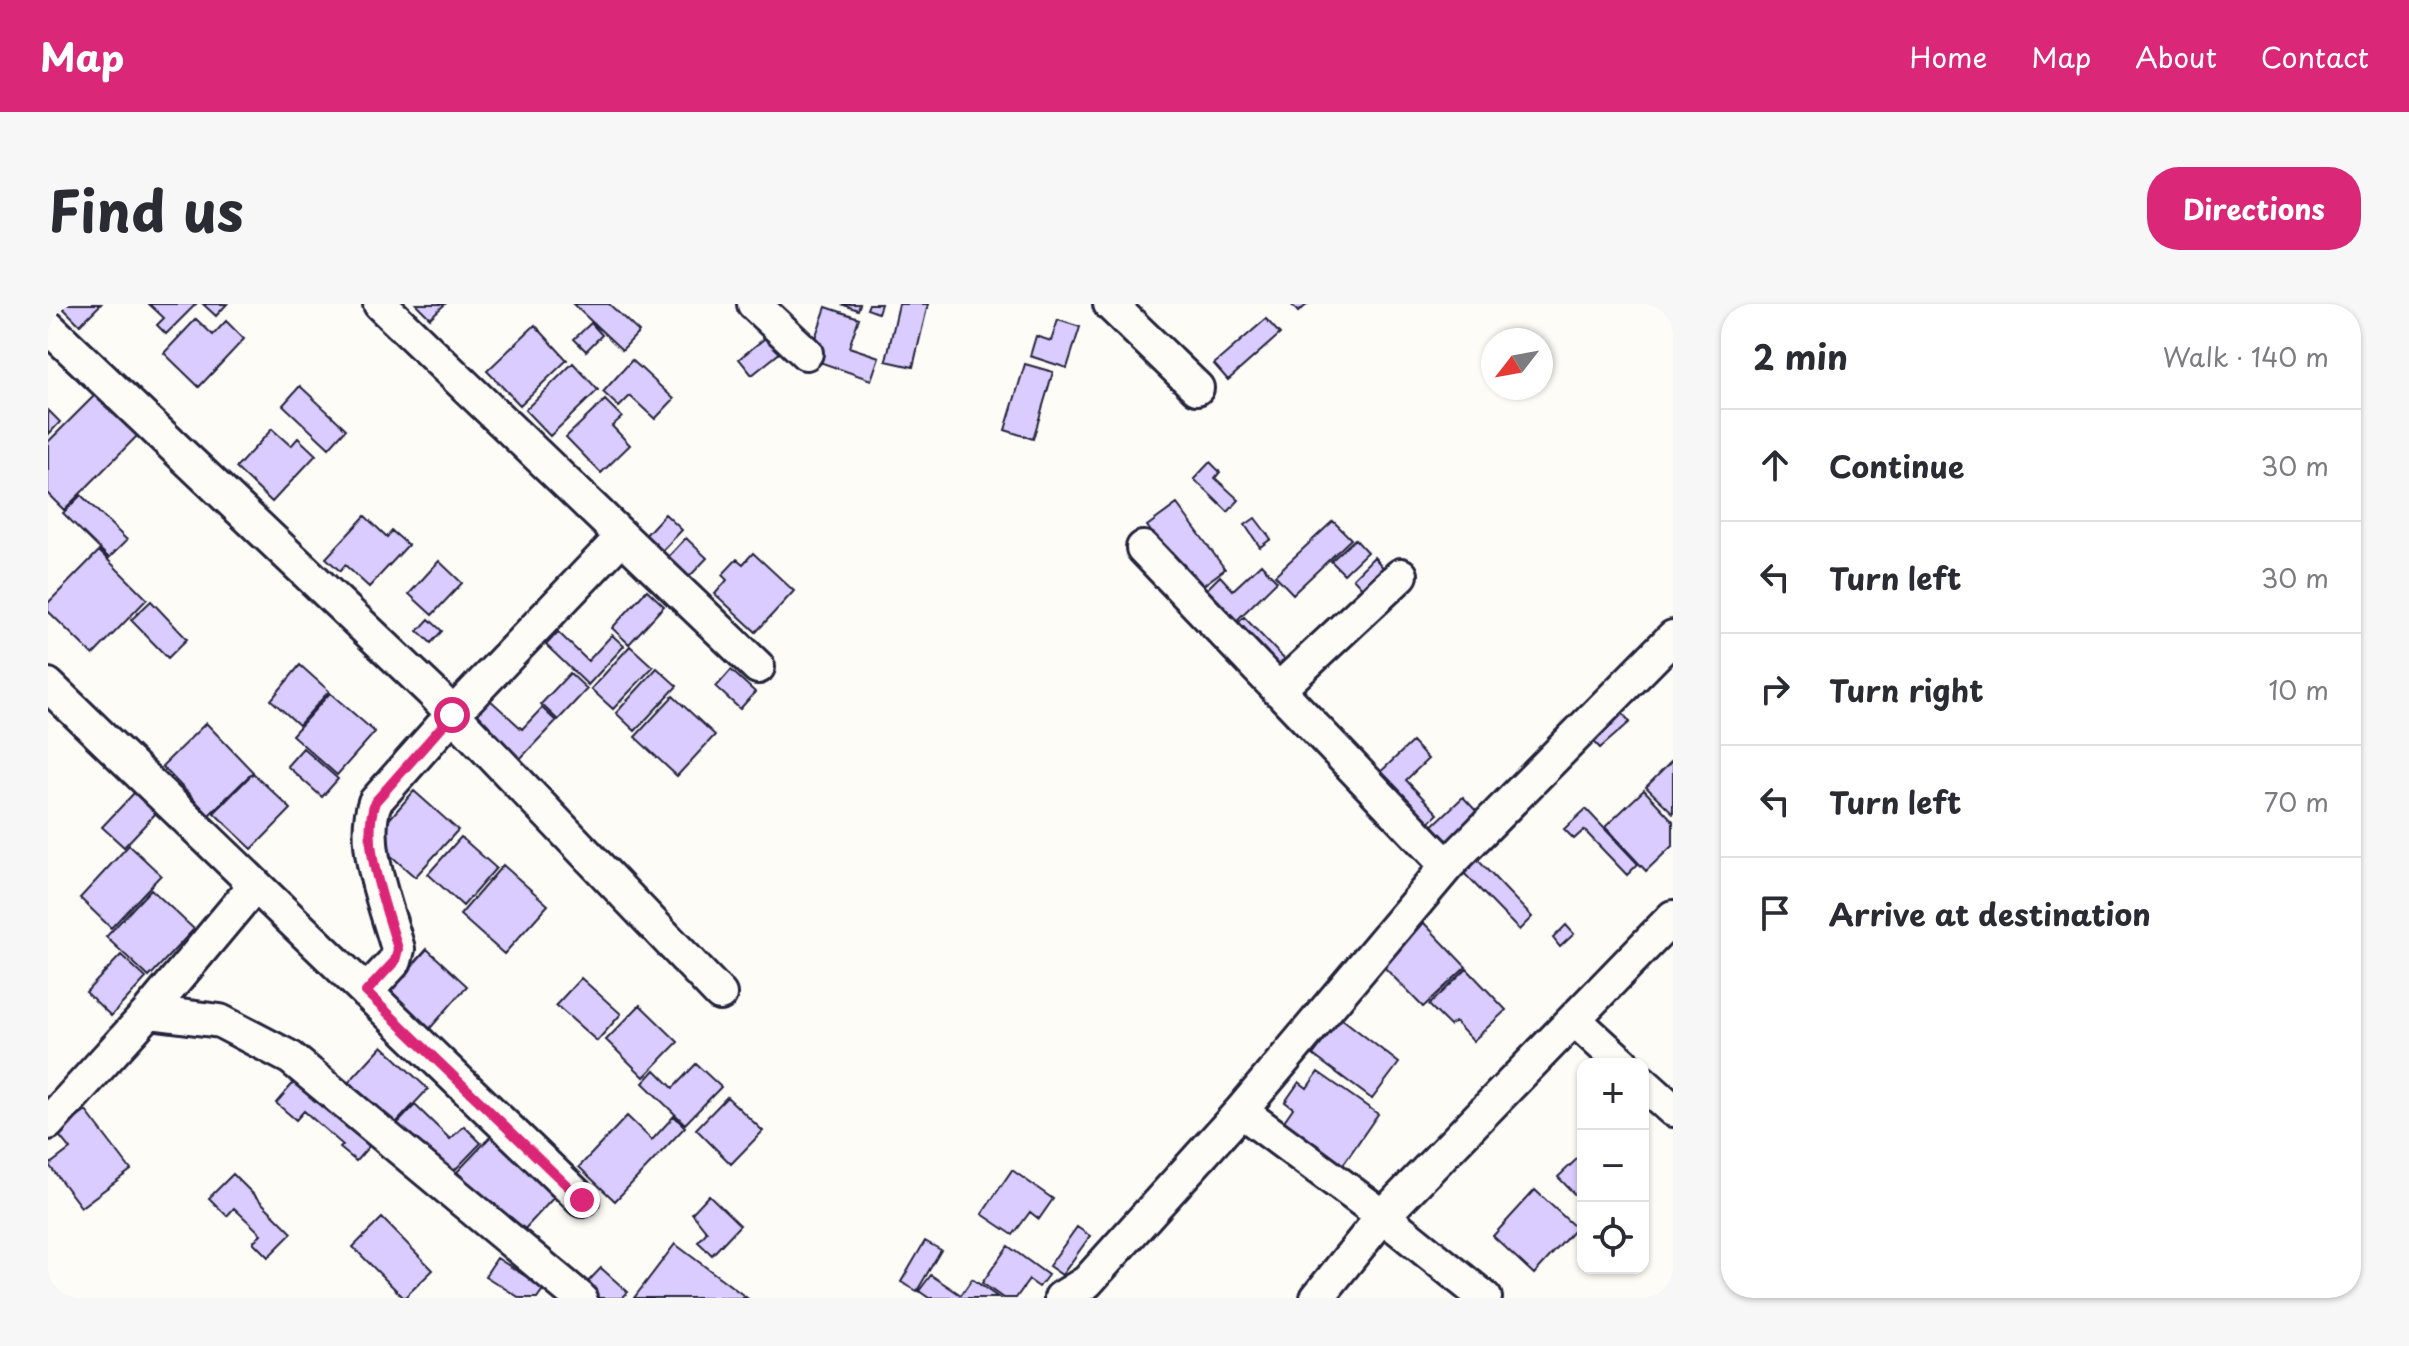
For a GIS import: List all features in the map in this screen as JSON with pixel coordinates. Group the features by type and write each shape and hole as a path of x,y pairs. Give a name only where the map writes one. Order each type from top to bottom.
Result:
{"street":[{"path":"380,304 758,667"},
{"path":"754,304 806,353"},
{"path":"1110,304 1197,388"},
{"path":"48,327 420,680 720,994"},
{"path":"366,992 395,961 398,949 370,844 369,819 375,802 452,715 622,537"},
{"path":"1143,548 1447,866"},
{"path":"1278,690 1401,575"},
{"path":"1061,1298 1087,1282 1241,1111 1447,866 1673,637"},
{"path":"48,685 582,1200"},
{"path":"53,1106 149,1012 255,885"},
{"path":"1317,1298 1383,1216 1673,917"},
{"path":"149,1012 220,1021 291,1058 580,1298"},
{"path":"1575,1020 1616,1058"},
{"path":"1649,1088 1673,1110"},
{"path":"1241,1111 1383,1216 1485,1298"}],"building":[{"path":"59,304 101,304 80,325"},
{"path":"149,304 196,304 166,334 157,325 164,318"},
{"path":"203,304 227,304 216,316"},
{"path":"416,304 445,304 430,318"},
{"path":"573,304 609,304 639,332 622,350"},
{"path":"841,304 860,304 858,310"},
{"path":"869,304 881,304 878,313 867,309"},
{"path":"899,304 928,304 913,367 886,361"},
{"path":"1291,304 1308,304 1298,312"},
{"path":"826,307 859,318 849,347 879,357 871,380 808,358"},
{"path":"196,319 213,335 226,321 244,339 199,387 164,353"},
{"path":"1266,319 1280,334 1228,380 1214,364"},
{"path":"1058,320 1080,327 1067,368 1030,356 1036,336 1051,341"},
{"path":"591,323 602,335 586,351 574,339"},
{"path":"535,325 567,360 520,405 487,371"},
{"path":"769,335 782,351 752,375 739,359"},
{"path":"632,360 674,399 655,419 630,396 619,407 603,392"},
{"path":"573,363 598,390 550,436 525,410"},
{"path":"1025,364 1053,372 1033,439 1005,430"},
{"path":"300,386 346,429 329,448 283,405"},
{"path":"96,394 138,435 64,510 48,494 48,442"},
{"path":"605,400 622,417 612,426 630,445 601,473 566,437"},
{"path":"48,410 60,422 48,435"},
{"path":"272,429 291,446 298,438 316,455 272,502 236,468"},
{"path":"1210,462 1220,472 1215,478 1239,500 1228,512 1194,479"},
{"path":"81,495 127,540 109,558 63,513"},
{"path":"1177,504 1225,569 1194,592 1147,526"},
{"path":"665,514 682,530 660,553 643,538"},
{"path":"365,516 387,537 392,531 408,545 369,587 345,565 340,571 326,558"},
{"path":"1255,518 1271,539 1260,547 1245,525"},
{"path":"1333,521 1351,539 1293,594 1275,575"},
{"path":"686,538 707,558 689,577 668,557"},
{"path":"1355,539 1367,552 1344,574 1331,561"},
{"path":"99,551 147,599 93,655 48,611 48,603"},
{"path":"753,553 794,591 756,632 715,594 727,580 722,575 737,559 743,564"},
{"path":"1374,557 1386,571 1365,591 1353,578"},
{"path":"439,561 462,583 432,615 409,594"},
{"path":"1261,564 1277,581 1230,627 1200,596 1220,576 1233,590"},
{"path":"647,590 664,606 629,644 612,628"},
{"path":"151,601 187,639 168,658 131,620"},
{"path":"1244,617 1286,661 1270,676 1229,632"},
{"path":"429,619 442,631 431,643 418,631"},
{"path":"558,632 588,661 612,635 624,646 588,685 546,645"},
{"path":"630,646 653,667 613,709 591,689"},
{"path":"300,665 329,691 299,725 271,700"},
{"path":"657,668 677,686 635,731 616,713"},
{"path":"731,670 755,692 740,709 716,687"},
{"path":"570,673 587,689 558,720 541,704"},
{"path":"330,693 375,732 337,775 292,735"},
{"path":"673,696 715,735 677,776 635,737"},
{"path":"489,699 522,729 542,708 556,721 518,761 472,718"},
{"path":"1616,706 1630,722 1600,748 1586,733"},
{"path":"206,723 253,772 209,815 162,766"},
{"path":"1412,742 1428,759 1406,780 1438,814 1423,828 1374,778"},
{"path":"303,748 338,779 322,797 287,766"},
{"path":"1673,760 1673,813 1646,787"},
{"path":"253,773 291,809 252,849 214,813"},
{"path":"1644,790 1673,821 1673,845 1646,871 1605,827"},
{"path":"414,791 458,830 415,877 372,839"},
{"path":"135,792 157,812 124,847 102,827"},
{"path":"1463,797 1478,813 1441,849 1426,832"},
{"path":"1586,809 1638,864 1627,875 1584,830 1574,839 1564,829"},
{"path":"461,837 496,868 463,906 428,874"},
{"path":"129,845 161,875 111,928 80,898"},
{"path":"1474,856 1532,917 1519,930 1460,869"},
{"path":"503,865 548,905 504,954 460,915"},
{"path":"151,889 194,929 149,977 106,937"},
{"path":"1423,922 1466,967 1423,1007 1380,963"},
{"path":"1566,925 1574,934 1560,947 1553,938"},
{"path":"427,949 467,986 426,1033 385,996"},
{"path":"121,955 146,978 111,1016 86,992"},
{"path":"1467,969 1506,1010 1473,1041 1455,1022 1450,1026 1429,1005"},
{"path":"581,978 621,1014 597,1041 556,1005"},
{"path":"640,1005 678,1042 644,1077 606,1040"},
{"path":"1341,1018 1399,1063 1372,1099 1313,1055"},
{"path":"382,1046 428,1089 395,1124 349,1082"},
{"path":"696,1064 721,1087 685,1124 643,1083 655,1070 673,1088"},
{"path":"303,1072 377,1137 356,1161 340,1148 343,1145 304,1111 296,1120 276,1103"},
{"path":"1318,1072 1378,1114 1342,1166 1282,1124 1293,1108 1285,1102 1299,1082 1307,1088"},
{"path":"727,1097 763,1131 731,1164 696,1129"},
{"path":"415,1105 450,1139 464,1126 481,1143 449,1176 397,1124"},
{"path":"86,1111 131,1170 81,1207 49,1165 70,1149 57,1133"},
{"path":"627,1116 652,1140 674,1116 685,1127 615,1201 579,1167"},
{"path":"493,1134 557,1194 521,1233 457,1172"},
{"path":"1577,1159 1577,1197 1558,1177"},
{"path":"1012,1170 1053,1199 1039,1219 1030,1212 1013,1235 982,1214"},
{"path":"233,1174 292,1233 268,1257 253,1242 261,1234 234,1208 227,1216 209,1198"},
{"path":"1535,1190 1576,1228 1534,1274 1493,1236"},
{"path":"709,1195 740,1225 712,1255 698,1242 707,1232 692,1213"},
{"path":"382,1218 433,1270 404,1298 353,1247"},
{"path":"1077,1227 1090,1236 1062,1275 1049,1266"},
{"path":"925,1241 941,1250 917,1291 901,1282"},
{"path":"675,1244 747,1298 634,1298"},
{"path":"1008,1246 1048,1275 1039,1287 1029,1280 1016,1298 1003,1298 982,1283"},
{"path":"497,1258 544,1288 537,1298 520,1298 485,1276"},
{"path":"601,1268 628,1292 622,1298 597,1298 584,1286"},
{"path":"931,1275 961,1295 972,1279 999,1298 929,1298 919,1291"}],"route":[{"path":"452,715 375,802 369,819 370,844 398,949 395,961 366,992 582,1200"}]}
